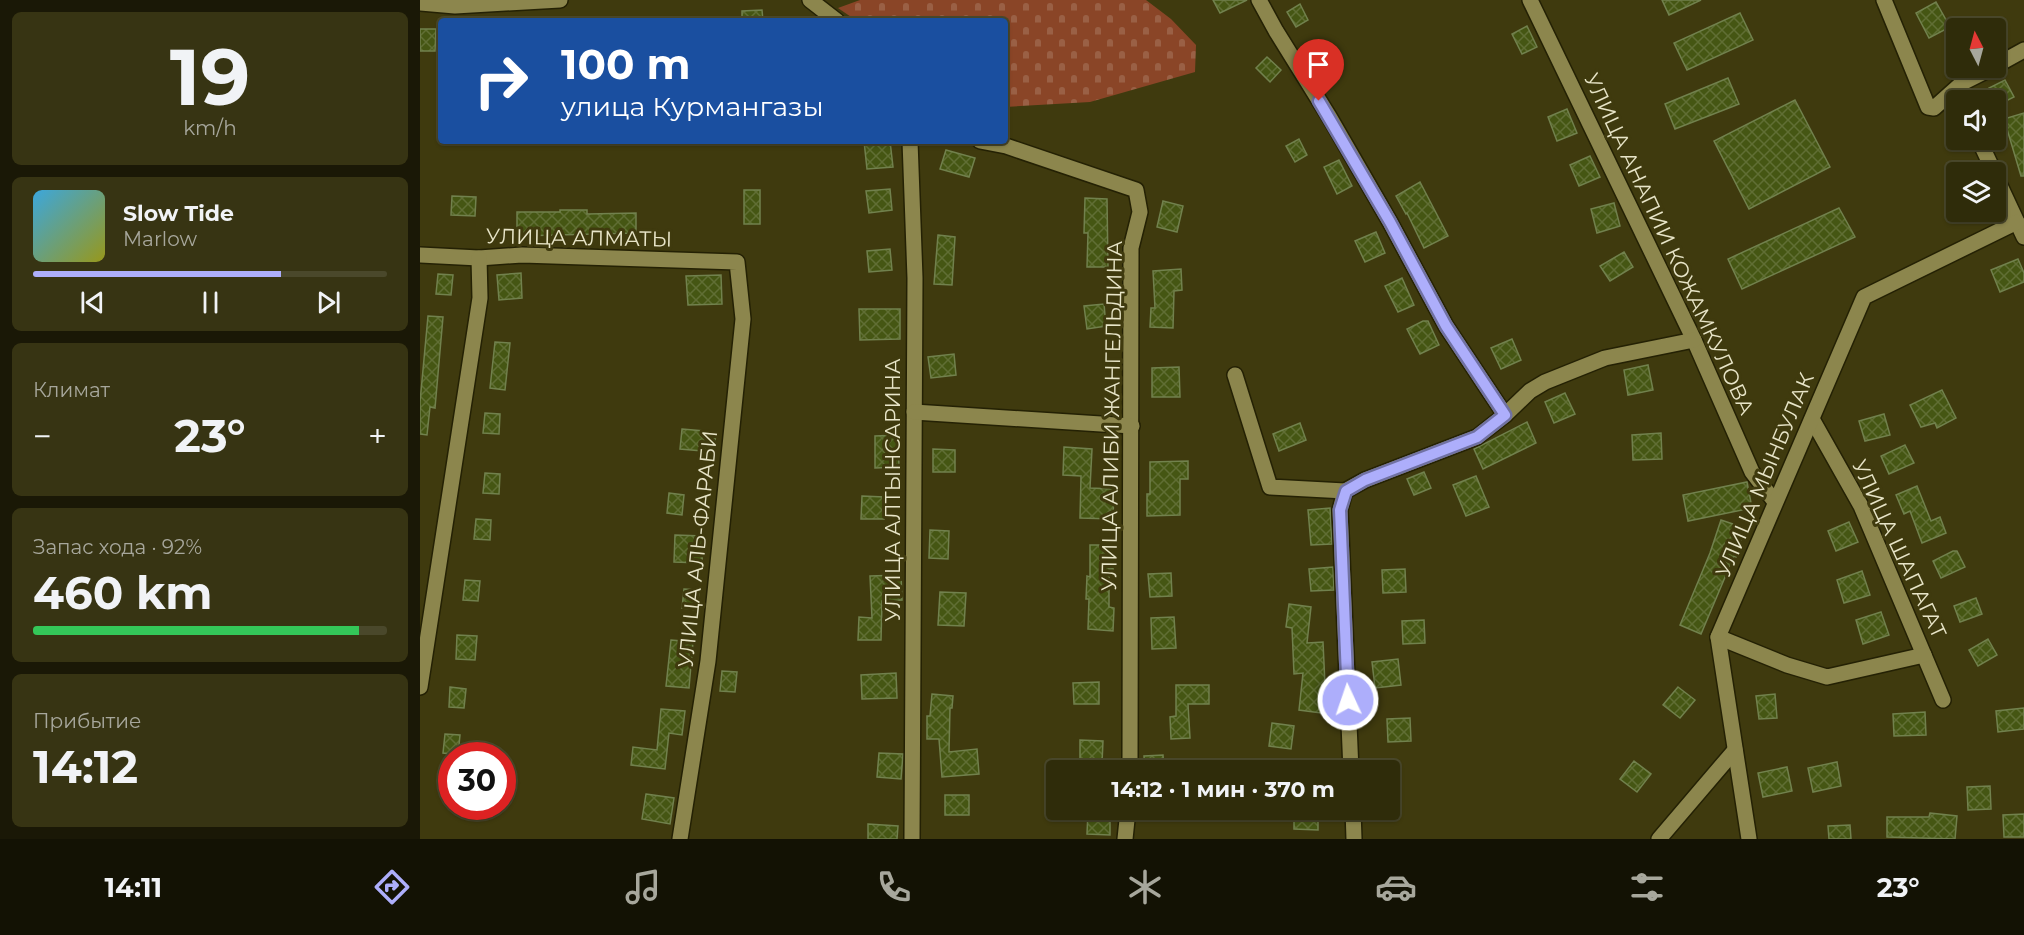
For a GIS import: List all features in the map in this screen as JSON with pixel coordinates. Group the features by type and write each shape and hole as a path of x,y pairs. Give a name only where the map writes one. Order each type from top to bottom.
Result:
{"street":[{"path":"420,3 455,6 560,0"},
{"path":"810,0 833,18"},
{"path":"1259,0 1390,222 1446,326 1505,415"},
{"name":"УЛИЦА АНАПИИ КОЖАМКУЛОВА","path":"1530,0 1694,340 1752,472 1776,502"},
{"path":"1884,0 1928,107 1934,108 1946,102"},
{"path":"2006,60 2024,50"},
{"path":"1960,90 1962,84 1973,78"},
{"name":"УЛИЦА АЛТЫНСАРИНА","path":"910,144 915,278 912,839"},
{"name":"УЛИЦА АЛИБИ ЖАНГЕЛЬДИНА","path":"996,144 1136,190 1140,212 1131,248 1130,760"},
{"path":"2006,199 2024,237"},
{"name":"УЛИЦА МЫНБУЛАК","path":"1718,637 1864,297 2017,222"},
{"name":"УЛИЦА АЛМАТЫ","path":"420,255 479,258 522,255 737,262"},
{"path":"420,687 480,298 479,258"},
{"name":"УЛИЦА АЛЬ-ФАРАБИ","path":"680,839 708,661 743,319 737,262"},
{"path":"1235,375 1270,487 1346,491 1365,480 1477,437 1530,391 1545,382 1605,358 1694,340"},
{"path":"914,412 1132,426"},
{"name":"УЛИЦА ШАПАГАТ","path":"1812,418 1861,506 1943,700"},
{"path":"1346,491 1340,510 1351,760"},
{"path":"1718,637 1787,665 1827,677 1924,655"},
{"path":"1718,637 1749,839"},
{"path":"1659,839 1736,750"},
{"path":"1125,839 1127,820"},
{"path":"1353,820 1354,839"}],"green space":[{"path":"860,0 1146,0 1171,19 1196,45 1195,72 1090,102 1008,107 1008,18 853,18 838,8"}],"building":[{"path":"1213,0 1247,0 1220,13"},
{"path":"1662,0 1701,0 1669,15"},
{"path":"1936,2 1946,20 1946,29 1929,38 1916,13"},
{"path":"1300,4 1308,20 1296,27 1287,12"},
{"path":"762,10 763,18 742,18 742,11"},
{"path":"1740,13 1753,40 1687,70 1674,43"},
{"path":"1527,26 1537,47 1522,54 1512,34"},
{"path":"420,29 436,29 435,51 420,51"},
{"path":"1267,57 1281,70 1270,82 1256,68"},
{"path":"1728,78 1739,104 1675,129 1665,104"},
{"path":"2005,80 2014,97 2006,101 2006,90 1990,90 1989,88"},
{"path":"1795,100 1830,167 1749,209 1714,141"},
{"path":"1567,109 1577,133 1557,141 1548,117"},
{"path":"2024,113 2024,176 2021,176 2006,126 2006,118"},
{"path":"1299,139 1307,155 1295,162 1286,146"},
{"path":"864,144 890,144 893,167 867,169"},
{"path":"946,150 975,158 969,177 940,169"},
{"path":"1590,156 1600,177 1579,186 1570,165"},
{"path":"1339,160 1352,186 1337,194 1324,167"},
{"path":"1420,182 1448,236 1424,248 1396,196"},
{"path":"890,189 892,210 869,213 866,191"},
{"path":"744,190 760,190 760,224 744,224"},
{"path":"452,196 476,197 475,216 451,215"},
{"path":"1085,198 1107,199 1108,267 1087,267 1088,233 1084,233"},
{"path":"1163,201 1183,206 1177,232 1157,227"},
{"path":"1614,203 1620,226 1597,233 1591,209"},
{"path":"1839,208 1855,237 1742,289 1728,259"},
{"path":"560,210 587,210 587,214 636,213 636,233 517,236 517,212 560,212"},
{"path":"1376,232 1385,253 1365,262 1355,241"},
{"path":"938,235 955,237 952,285 934,284"},
{"path":"890,249 892,270 869,272 867,251"},
{"path":"1624,252 1633,267 1610,281 1600,266"},
{"path":"2018,259 2024,273 2024,282 2000,292 1991,270"},
{"path":"1181,269 1182,290 1174,291 1173,328 1150,327 1151,308 1155,308 1153,271"},
{"path":"521,273 522,298 499,300 497,275"},
{"path":"438,274 453,275 451,295 436,294"},
{"path":"721,275 722,304 688,305 686,276"},
{"path":"1402,278 1414,305 1398,312 1385,286"},
{"path":"1104,304 1106,326 1087,329 1084,306"},
{"path":"859,309 900,309 900,339 860,340"},
{"path":"428,316 443,317 435,408 430,407 427,435 420,434 420,402"},
{"path":"1428,321 1439,345 1420,354 1407,329"},
{"path":"1512,339 1521,360 1501,369 1491,348"},
{"path":"495,342 510,343 505,390 490,388"},
{"path":"954,354 956,375 931,378 928,357"},
{"path":"1648,365 1653,390 1628,395 1624,370"},
{"path":"1179,367 1180,397 1152,397 1152,368"},
{"path":"1942,390 1956,418 1937,428 1935,423 1921,427 1910,405"},
{"path":"1565,393 1575,414 1554,423 1545,402"},
{"path":"485,413 500,414 499,434 483,433"},
{"path":"1884,414 1890,435 1865,441 1859,421"},
{"path":"1527,422 1536,443 1483,469 1474,449"},
{"path":"1300,423 1306,440 1279,451 1273,434"},
{"path":"682,429 716,432 714,452 680,449"},
{"path":"1661,433 1662,459 1633,460 1632,435"},
{"path":"898,435 899,467 875,468 875,436"},
{"path":"1905,445 1914,463 1889,474 1881,456"},
{"path":"1064,447 1092,449 1090,488 1114,489 1113,519 1080,518 1081,476 1063,475"},
{"path":"933,449 955,450 955,472 933,472"},
{"path":"1188,461 1188,479 1180,479 1180,515 1147,516 1150,462"},
{"path":"1424,472 1431,488 1414,495 1407,479"},
{"path":"485,473 500,474 499,494 483,493"},
{"path":"1476,476 1489,507 1466,516 1453,485"},
{"path":"1747,482 1752,508 1688,521 1683,495"},
{"path":"1917,486 1931,521 1940,517 1946,533 1922,543 1910,511 1904,514 1896,495"},
{"path":"669,493 684,495 682,515 667,513"},
{"path":"862,496 884,497 884,519 861,519"},
{"path":"1330,508 1332,544 1311,545 1308,510"},
{"path":"476,519 491,520 490,540 474,539"},
{"path":"1721,520 1745,528 1736,557 1734,556 1701,634 1680,625"},
{"path":"1849,522 1858,542 1836,551 1828,531"},
{"path":"930,530 949,531 948,559 929,558"},
{"path":"675,535 703,536 702,563 674,562"},
{"path":"1090,545 1112,545 1113,569 1109,569 1109,607 1114,608 1113,631 1088,629 1089,599 1086,599 1087,576 1090,577"},
{"path":"1957,551 1965,567 1941,578 1933,561"},
{"path":"1333,567 1334,590 1311,591 1309,569"},
{"path":"1405,569 1406,592 1383,593 1382,570"},
{"path":"1862,571 1870,595 1844,603 1837,580"},
{"path":"1171,573 1172,596 1150,597 1148,574"},
{"path":"901,575 902,600 882,601 881,640 858,640 859,617 872,618 870,576"},
{"path":"465,580 480,581 478,601 463,600"},
{"path":"684,589 699,590 697,610 682,608"},
{"path":"940,592 966,593 964,626 938,625"},
{"path":"1976,598 1982,614 1960,622 1954,606"},
{"path":"1289,604 1311,607 1307,643 1323,642 1325,685 1321,713 1299,710 1303,673 1294,674 1292,628 1286,627"},
{"path":"1881,612 1889,635 1863,644 1856,620"},
{"path":"1174,617 1176,648 1152,649 1151,618"},
{"path":"1424,620 1425,643 1403,644 1402,621"},
{"path":"457,635 477,636 475,660 456,659"},
{"path":"1988,639 1997,655 1978,666 1969,650"},
{"path":"671,640 693,642 689,688 666,686"},
{"path":"1398,659 1401,685 1375,688 1372,662"},
{"path":"722,671 737,672 735,692 720,691"},
{"path":"896,673 897,698 862,699 861,675"},
{"path":"1099,682 1099,704 1074,704 1073,683"},
{"path":"1176,685 1209,685 1209,704 1188,704 1190,738 1171,739 1170,717 1176,716"},
{"path":"450,687 466,689 464,708 449,707"},
{"path":"1678,687 1695,700 1680,718 1663,705"},
{"path":"932,694 953,696 952,708 950,708 949,752 977,749 979,774 942,777 939,739 927,739 927,716 930,716"},
{"path":"1775,694 1777,718 1759,719 1756,696"},
{"path":"2024,708 2024,729 1998,732 1996,711"},
{"path":"661,709 685,711 682,735 669,733 665,769 631,765 633,747 657,750"},
{"path":"1925,712 1926,735 1894,736 1893,714"},
{"path":"1410,718 1411,741 1388,742 1387,719"},
{"path":"1272,723 1294,726 1291,749 1269,746"},
{"path":"445,734 460,735 459,742 444,742"},
{"path":"1080,740 1103,741 1102,760 1080,760"},
{"path":"879,753 903,754 901,779 877,777"},
{"path":"1163,755 1163,760 1144,760 1144,756"},
{"path":"1634,761 1651,774 1637,792 1620,779"},
{"path":"1837,762 1841,786 1813,792 1808,768"},
{"path":"1787,767 1792,791 1763,797 1758,773"},
{"path":"1990,786 1991,809 1968,810 1967,787"},
{"path":"646,794 674,798 670,824 642,819"},
{"path":"945,795 969,795 969,815 945,815"},
{"path":"1930,813 1957,816 1955,839 1887,837 1887,817 1929,817"},
{"path":"2024,814 2024,837 2004,837 2003,815"},
{"path":"1088,820 1110,820 1110,835 1087,834"},
{"path":"1294,820 1318,820 1318,830 1294,829"},
{"path":"868,824 898,826 897,839 868,839"},
{"path":"1850,825 1851,839 1829,839 1828,826"}],"route":[{"path":"1319,101 1390,222 1446,326 1505,415 1477,437 1365,480 1346,491 1340,510 1348,700"}]}
